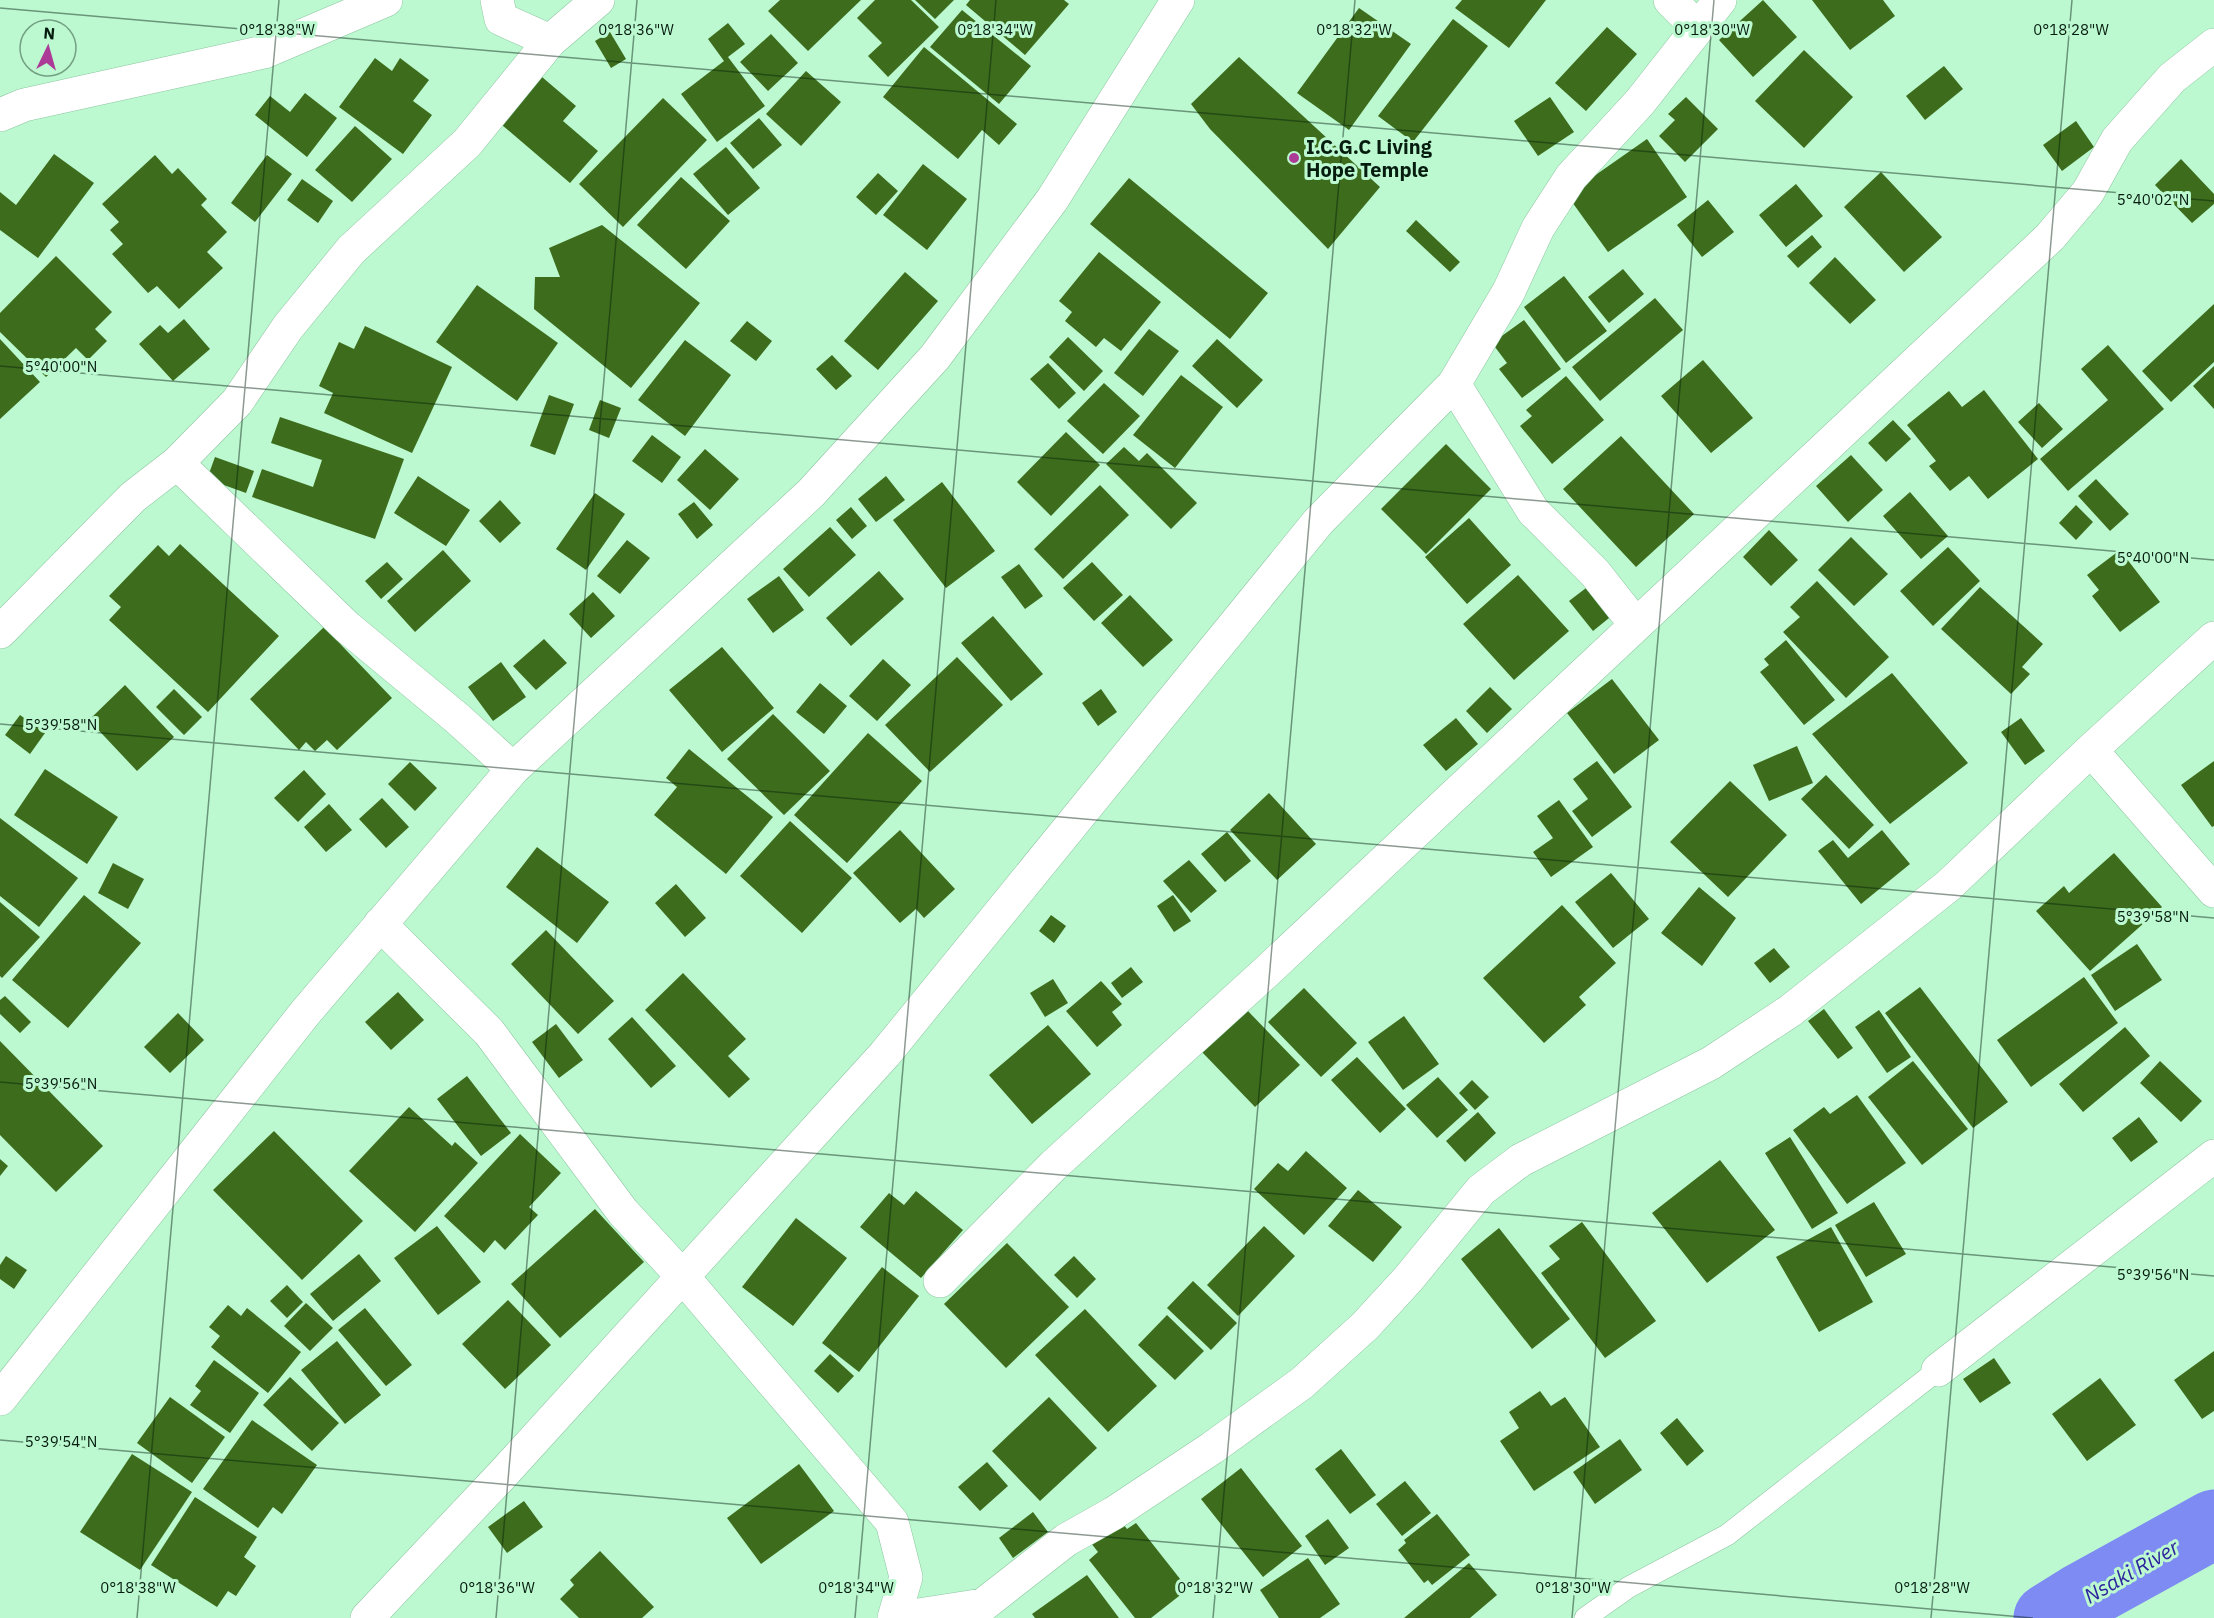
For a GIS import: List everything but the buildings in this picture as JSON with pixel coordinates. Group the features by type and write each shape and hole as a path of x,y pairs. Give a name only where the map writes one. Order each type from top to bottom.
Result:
{"street":[{"path":"0,114 24,105 264,52 386,0"},
{"path":"496,0 501,20 550,41"},
{"path":"0,632 133,497 177,463 237,402 288,327 351,250 467,144 550,41 597,0"},
{"path":"0,1399 298,1022 513,769 811,493 935,357 1053,201 1178,0"},
{"path":"1670,0 1698,28"},
{"path":"370,1617 885,1054 1318,522 1454,384 1509,291 1538,228 1571,177 1640,102 1720,0"},
{"path":"940,1281 1053,1166 1265,973 2050,237 2088,192 2117,140 2172,78 2214,45"},
{"path":"1454,384 1533,511 1594,573 1636,626"},
{"path":"177,463 347,627 458,719 513,769"},
{"path":"899,1618 983,1605 1066,1540 1114,1513 1212,1448 1302,1383 1373,1318 1409,1278 1480,1190 1521,1160 1711,1062 1790,1011 1948,886 2091,750 2214,638"},
{"path":"2091,750 2214,891"},
{"path":"380,924 489,1032 623,1212 683,1277 892,1522 906,1577 894,1618"},
{"path":"1938,1370 2214,1156"}],"lane":[{"path":"1585,1618 1629,1587 1727,1534 1938,1370"}],"waterway":[{"name":"Nsaki River","path":"2048,1618 2214,1524"}],"place":[{"name":"I.C.G.C Living Hope Temple","path":"1294,158"}]}
